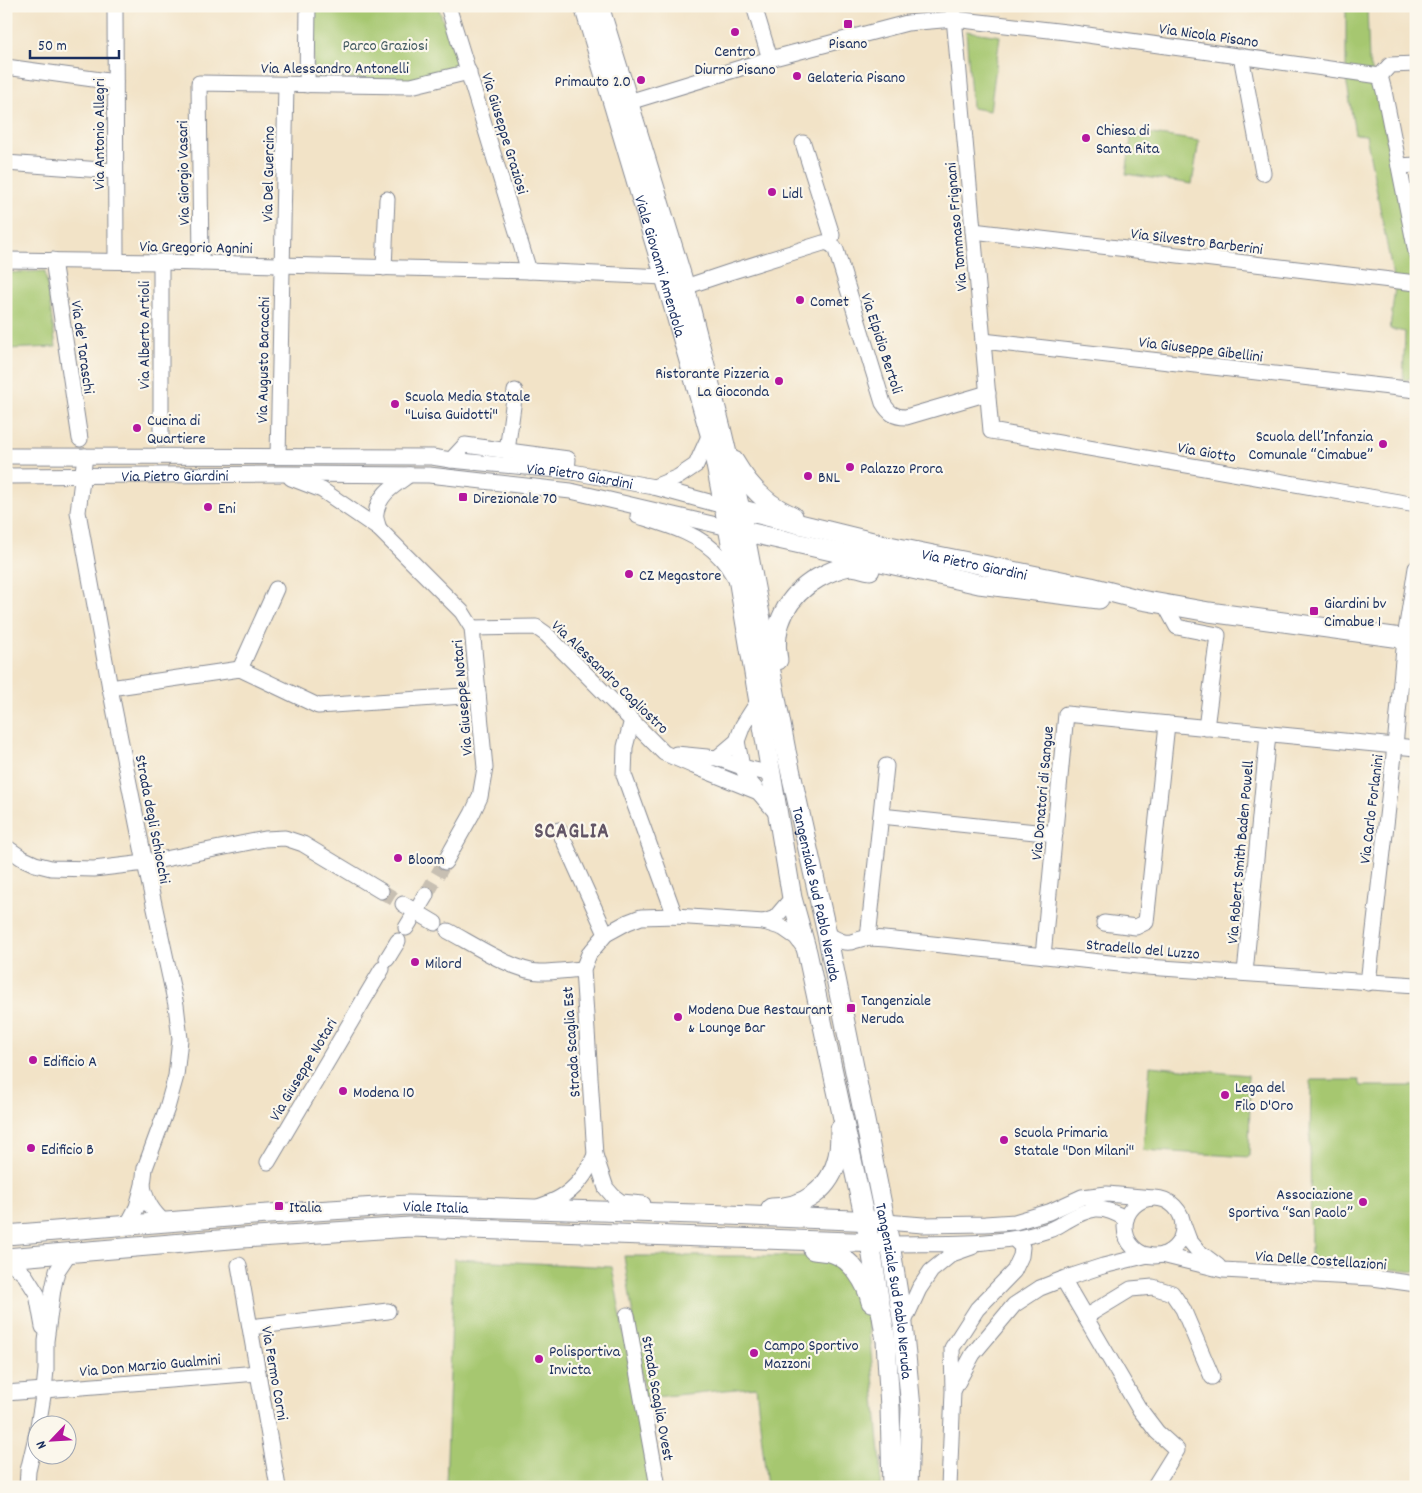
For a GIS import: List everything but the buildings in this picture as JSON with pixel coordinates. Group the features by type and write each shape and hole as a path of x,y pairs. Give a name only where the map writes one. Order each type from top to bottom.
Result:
{"main road":[{"name":"Viale Giovanni Amendola","path":"584,6 621,104 685,287 732,507"},
{"name":"Viale Giovanni Amendola","path":"599,6 621,104 665,277 717,438"},
{"path":"717,438 745,480 782,512 814,524 852,531 889,546"},
{"name":"Tangenziale Sud Pablo Neruda","path":"732,507 827,934 890,1244 903,1324 911,1408 908,1487"},
{"name":"Via Pietro Giardini","path":"732,507 889,546 1091,587 1141,600"},
{"name":"Tangenziale Sud Pablo Neruda","path":"736,530 739,584 792,898 807,952 866,1221 886,1340 892,1487"},
{"name":"Via Pietro Giardini","path":"736,530 980,584 1094,599 1141,600 1209,612 1410,639"},
{"path":"786,752 793,744 794,730 776,649 776,637 783,613 800,590 828,572 851,566 945,584 980,584"},
{"path":"771,774 784,784 802,865 810,884 818,895"},
{"path":"728,1215 741,1208 782,1208 793,1206 817,1193 834,1169 838,1156 841,1105"},
{"name":"Viale Italia","path":"6,1235 253,1215 408,1205 886,1222"},
{"name":"Viale Italia","path":"6,1258 242,1238 410,1227 690,1237"},
{"path":"690,1237 890,1244"},
{"path":"690,1237 742,1248 811,1250 833,1253 851,1264 862,1278 869,1293 874,1314 886,1340"}],"street":[{"name":"Via Antonio Allegri","path":"115,6 116,261"},
{"path":"307,84 308,6"},
{"name":"Via Giuseppe Graziosi","path":"448,6 529,271"},
{"path":"754,6 770,59"},
{"name":"Via Nicola Pisano","path":"621,104 770,59 907,23 954,13 1380,76"},
{"name":"Via Tommaso Frignani","path":"954,13 991,431"},
{"path":"1241,56 1263,173"},
{"path":"1416,64 1390,66 1380,76 1416,252"},
{"path":"6,67 115,82"},
{"name":"Via Alessandro Antonelli","path":"199,83 411,86 469,72"},
{"name":"Via Giorgio Vasari","path":"199,83 200,264"},
{"name":"Via Del Guercino","path":"282,265 286,84"},
{"name":"Via Elpidio Bertoli","path":"803,143 832,235 830,244 836,250 883,403 887,410 893,415 906,417 988,394"},
{"path":"6,163 115,171"},
{"path":"1399,166 1416,165"},
{"path":"384,268 387,199"},
{"name":"Via Silvestro Barberini","path":"973,231 1416,283"},
{"path":"685,287 824,243 830,244"},
{"name":"Via Gregorio Agnini","path":"6,260 529,271 665,277"},
{"name":"Via de' Taraschi","path":"53,260 80,439"},
{"name":"Via Alberto Artioli","path":"161,262 161,438"},
{"name":"Via Augusto Baracchi","path":"278,456 282,265"},
{"name":"Via Giuseppe Gibellini","path":"983,341 1416,390"},
{"path":"507,450 515,391"},
{"name":"Via Giotto","path":"991,431 1416,505"},
{"path":"654,487 678,477 696,465 717,438"},
{"path":"451,460 465,445 507,450 568,465"},
{"name":"Via Pietro Giardini","path":"6,456 432,457 451,460 568,465 732,507"},
{"name":"Strada degli Schiocchi","path":"85,456 78,512 110,688 176,1005 180,1039 176,1076 167,1108 145,1168 137,1207 127,1226"},
{"name":"Via Giuseppe Notari","path":"283,474 322,490 379,529 462,612 472,628 485,768 480,797 445,862"},
{"path":"379,529 375,515 380,500 389,489 409,475"},
{"name":"Via Pietro Giardini","path":"6,476 429,475 571,491 736,530"},
{"path":"571,491 594,502 669,526 698,538 720,556 739,584"},
{"name":"Via Carlo Forlanini","path":"1368,983 1395,746 1410,639 1416,568"},
{"path":"240,669 276,589"},
{"path":"1164,603 1178,627 1218,635 1206,728"},
{"name":"Via Alessandro Cagliostro","path":"472,628 536,627 546,634 664,753 756,791"},
{"path":"110,688 240,669 318,706 478,695"},
{"path":"716,758 737,741 743,725 759,700"},
{"name":"Via Donatori di Sangue","path":"1043,956 1066,714 1416,748"},
{"path":"632,720 625,747 624,775 675,916"},
{"path":"1104,923 1136,927 1146,922 1167,724"},
{"name":"Via Robert Smith Baden Powell","path":"1245,973 1268,734"},
{"name":"Via Alessandro Cagliostro","path":"737,741 742,767 749,781 778,815"},
{"name":"Via Alessandro Cagliostro","path":"664,753 716,758 771,774"},
{"path":"868,938 886,766"},
{"path":"881,816 1055,834"},
{"path":"559,830 606,934"},
{"path":"6,847 35,864 51,868 94,869 145,863 265,839 285,838 303,844 381,891"},
{"name":"Via Giuseppe Notari","path":"268,1162 402,935 410,908 426,895"},
{"path":"764,922 774,918 792,898"},
{"path":"410,908 507,963 525,970 539,972 583,969"},
{"name":"Strada Scaglia Est","path":"690,1214 674,1206 621,1202 606,1188 595,1155 583,969 589,954 606,934 628,922 642,917 675,916 764,922 783,928 796,937 807,952"},
{"name":"Stradello del Luzzo","path":"827,934 844,942 868,938 895,940 1147,967 1416,985"},
{"path":"535,1209 562,1197 587,1171 595,1155"},
{"name":"Strada degli Schiocchi","path":"143,1185 150,1207 165,1223"},
{"path":"886,1222 923,1224 1005,1223 1049,1212 1082,1198 1107,1194 1162,1199 1176,1209 1189,1240 1198,1251 1223,1270"},
{"path":"1153,1198 1136,1204 1126,1219 1125,1226 1128,1240 1140,1252 1155,1255 1169,1252 1180,1240 1182,1232 1180,1216"},
{"path":"890,1244 986,1242 1014,1239 1051,1229 1080,1213 1096,1208 1113,1212 1126,1219"},
{"name":"Via Delle Costellazioni","path":"949,1487 953,1391 952,1348 977,1309 1014,1271 1021,1256 1022,1247 1014,1239"},
{"name":"Via Delle Costellazioni","path":"1103,1266 1121,1252 1128,1240"},
{"path":"903,1324 919,1289 930,1271 952,1254 986,1242"},
{"path":"40,1416 44,1390 46,1342 53,1289 57,1271 69,1253"},
{"name":"Via Delle Costellazioni","path":"953,1391 973,1354 1014,1305 1040,1288 1103,1266 1155,1255 1223,1270 1373,1278 1416,1284"},
{"path":"6,1258 25,1275 37,1294 46,1342"},
{"name":"Via Fermo Corni","path":"238,1265 278,1487"},
{"path":"1063,1279 1138,1407 1157,1432 1177,1450 1154,1487"},
{"path":"1085,1317 1131,1289 1153,1287 1172,1293 1183,1309 1212,1377"},
{"path":"250,1326 388,1311"},
{"name":"Strada Scaglia Ovest","path":"627,1314 658,1487"},
{"name":"Via Don Marzio Gualmini","path":"6,1393 258,1373"},
{"path":"27,1487 31,1466"}],"green space":[{"name":"Parco Graziosi","path":"314,6 438,6 458,66 412,81 315,77 313,75"},
{"path":"1346,6 1367,6 1369,61 1377,86 1416,288 1416,376 1403,381 1405,332 1390,329 1395,287 1366,135 1355,134 1346,78"},
{"path":"966,31 1000,36 990,111 972,108"},
{"path":"1132,131 1199,141 1192,184 1126,174"},
{"path":"45,271 56,347 6,349 6,273"},
{"path":"1150,1066 1248,1075 1248,1093 1250,1093 1249,1157 1143,1150"},
{"name":"Associazione Sportiva “San Paolo”","path":"1311,1080 1359,1080 1361,1086 1416,1086 1416,1272 1311,1260"},
{"name":"Campo Sportivo Mazzoni","path":"624,1256 806,1256 835,1263 850,1273 861,1289 867,1306 881,1465 880,1487 767,1487 756,1387 645,1398"},
{"name":"Polisportiva Invicta","path":"454,1259 612,1267 651,1487 446,1487"}],"tunnel":[{"path":"426,895 445,862"},
{"path":"381,891 403,904"}],"place":[{"name":"Pisano","path":"848,24"},
{"name":"Centro Diurno Pisano","path":"735,32"},
{"name":"Gelateria Pisano","path":"797,76"},
{"name":"Primauto 2.0","path":"641,80"},
{"name":"Chiesa di Santa Rita","path":"1086,138"},
{"name":"Lidl","path":"772,192"},
{"name":"Comet","path":"800,300"},
{"name":"Ristorante Pizzeria La Gioconda","path":"779,381"},
{"name":"Scuola Media Statale \"Luisa Guidotti\"","path":"395,404"},
{"name":"Cucina di Quartiere","path":"137,428"},
{"name":"Scuola dell’Infanzia Comunale “Cimabue”","path":"1383,444"},
{"name":"Palazzo Prora","path":"850,467"},
{"name":"BNL","path":"808,476"},
{"name":"Direzionale 70","path":"463,497"},
{"name":"Eni","path":"208,507"},
{"name":"CZ Megastore","path":"629,574"},
{"name":"Giardini bv Cimabue 1","path":"1314,611"},
{"name":"Bloom","path":"398,858"},
{"name":"Milord","path":"415,962"},
{"name":"Tangenziale Neruda","path":"851,1008"},
{"name":"Modena Due Restaurant & Lounge Bar","path":"678,1017"},
{"name":"Edificio A","path":"33,1060"},
{"name":"Modena 10","path":"343,1091"},
{"name":"Lega del Filo D'Oro","path":"1225,1095"},
{"name":"Scuola Primaria Statale \"Don Milani\"","path":"1004,1140"},
{"name":"Edificio B","path":"31,1148"},
{"name":"Associazione Sportiva “San Paolo”","path":"1363,1202"},
{"name":"Italia","path":"279,1206"},
{"name":"Campo Sportivo Mazzoni","path":"754,1353"},
{"name":"Polisportiva Invicta","path":"539,1359"}],"district":[{"name":"SCAGLIA","path":"572,830"}]}
